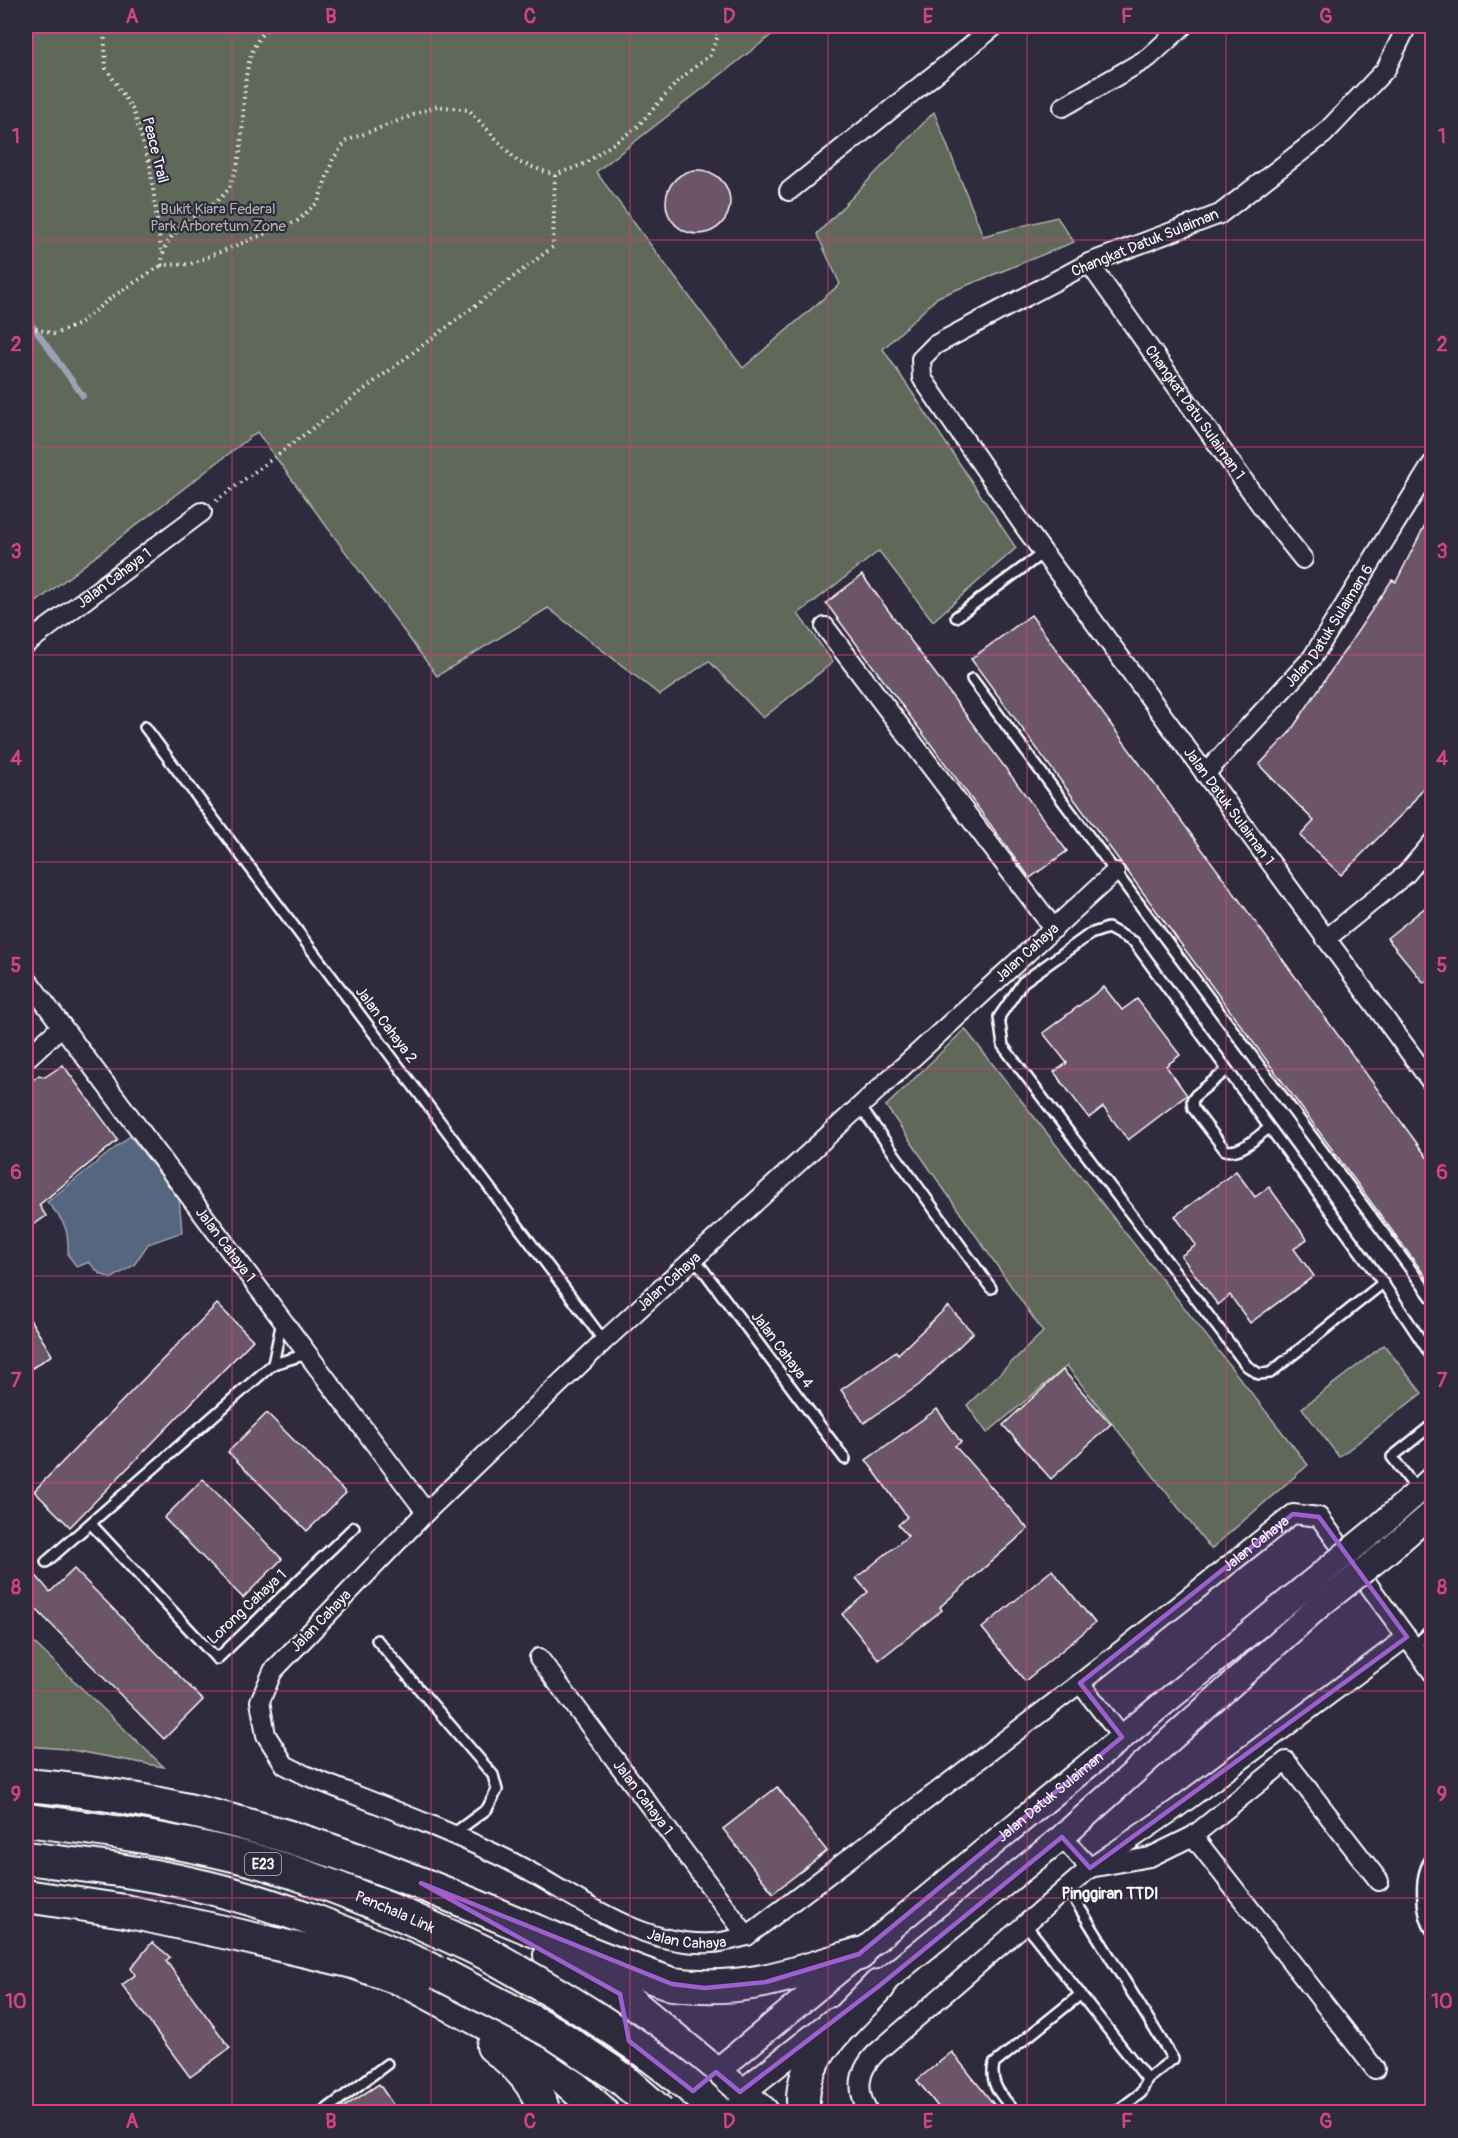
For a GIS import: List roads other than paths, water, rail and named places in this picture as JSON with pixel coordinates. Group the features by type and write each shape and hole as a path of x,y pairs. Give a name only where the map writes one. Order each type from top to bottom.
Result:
{"highway":[{"path":"26,1785 60,1788 157,1804 245,1823 421,1883 672,1983 705,1988 740,1987 766,1982 859,1954"},
{"name":"Penchala Link","path":"26,1820 179,1842 244,1858 417,1921 488,1954 558,1994 735,2107"},
{"name":"E23","path":"26,1858 134,1872 194,1884 252,1900 347,1933 439,1973 554,2033 621,2078 660,2112"},
{"path":"421,1883 620,1994 716,2072 735,2107"},
{"path":"26,1896 125,1911 353,1962 406,1981 477,2017 547,2063 575,2078 591,2080 607,2073 621,2061 629,2043 620,1994"},
{"path":"228,1933 350,1975 485,2040 520,2067 535,2089 544,2112"},
{"path":"804,2112 803,2091 816,2053 879,1986"},
{"path":"547,2063 602,2112"}],"main road":[{"name":"Jalan Datuk Sulaiman","path":"735,2107 1062,1836 1312,1597 1374,1531 1425,1485"},
{"name":"Jalan Datuk Sulaiman","path":"667,2112 1122,1737 1312,1597 1387,1551 1432,1513"}],"street":[{"path":"789,191 995,26"},
{"path":"1063,107 1148,58 1183,26"},
{"name":"Changkat Datuk Sulaiman","path":"1026,529 922,378 921,358 935,345 1089,263 1220,214 1323,134 1386,69 1407,26"},
{"name":"Changkat Datu Sulaiman 1","path":"1089,263 1268,515 1303,560"},
{"name":"Jalan Datuk Sulaiman 6","path":"1205,774 1312,658 1432,464"},
{"name":"Jalan Cahaya 1","path":"26,644 202,512"},
{"name":"Jalan Datuk Sulaiman 1","path":"1026,529 1432,1083"},
{"path":"825,627 1054,929"},
{"path":"1326,939 1406,874 1432,843"},
{"name":"Jalan Cahaya","path":"1115,872 604,1341 426,1512 273,1671 260,1701 266,1735 285,1765 453,1834 504,1858 647,1933 686,1942 712,1944 747,1936 1080,1683 1293,1514 1319,1517 1432,1672"},
{"name":"Jalan Cahaya 1","path":"26,978 426,1512"},
{"path":"26,1059 62,1026"},
{"path":"868,2112 860,2090 860,2076 876,2053 1090,1868 1410,1642"},
{"name":"Jalan Cahaya 1","path":"539,1658 747,1936"},
{"path":"1080,1683 1122,1737"},
{"path":"1090,1868 1150,1857 1193,1836 1286,1761 1379,1881"},
{"path":"1062,1836 1090,1868"},
{"path":"1193,1836 1375,2069"}],"lane":[{"path":"956,617 1043,553"},
{"path":"972,679 1432,1298"},
{"name":"Jalan Cahaya 2","path":"145,727 604,1341"},
{"path":"1383,1283 1270,1373 1258,1374 1247,1366 1003,1046 999,1017 1023,982 1090,934 1108,928 1134,942 1383,1283 1432,1357"},
{"path":"1227,1070 1196,1095 1192,1101 1193,1108 1225,1150 1232,1152 1269,1128"},
{"path":"859,1105 991,1288"},
{"name":"Jalan Cahaya 4","path":"695,1259 844,1459"},
{"path":"273,1364 283,1321"},
{"path":"46,1562 273,1364 307,1354"},
{"path":"1425,1485 1392,1457 1432,1425"},
{"name":"Lorong Cahaya 1","path":"91,1524 217,1659 354,1527"},
{"path":"1410,1642 1432,1629"},
{"path":"377,1641 493,1775 497,1790 487,1809 453,1834"},
{"path":"1432,1858 1429,1862 1422,1895 1426,1923 1432,1931"},
{"path":"1068,1889 1173,2059 1147,2079 1141,2093 1116,2112"},
{"path":"1026,1925 1147,2079"},
{"path":"1015,2112 994,2086 991,2076 994,2064 1081,1994"},
{"path":"323,2112 387,2064"}],"water":[{"path":"130,1136 179,1198 182,1232 148,1244 134,1265 111,1279 99,1273 89,1262 77,1267 68,1255 65,1226 47,1202"}],"waterway":[{"path":"26,317 83,396"}],"district":[{"name":"Pinggiran TTDI","path":"1110,1894"}],"park label":[{"name":"Bukit Kiara Federal Park Arboretum Zone","path":"218,218"}]}
